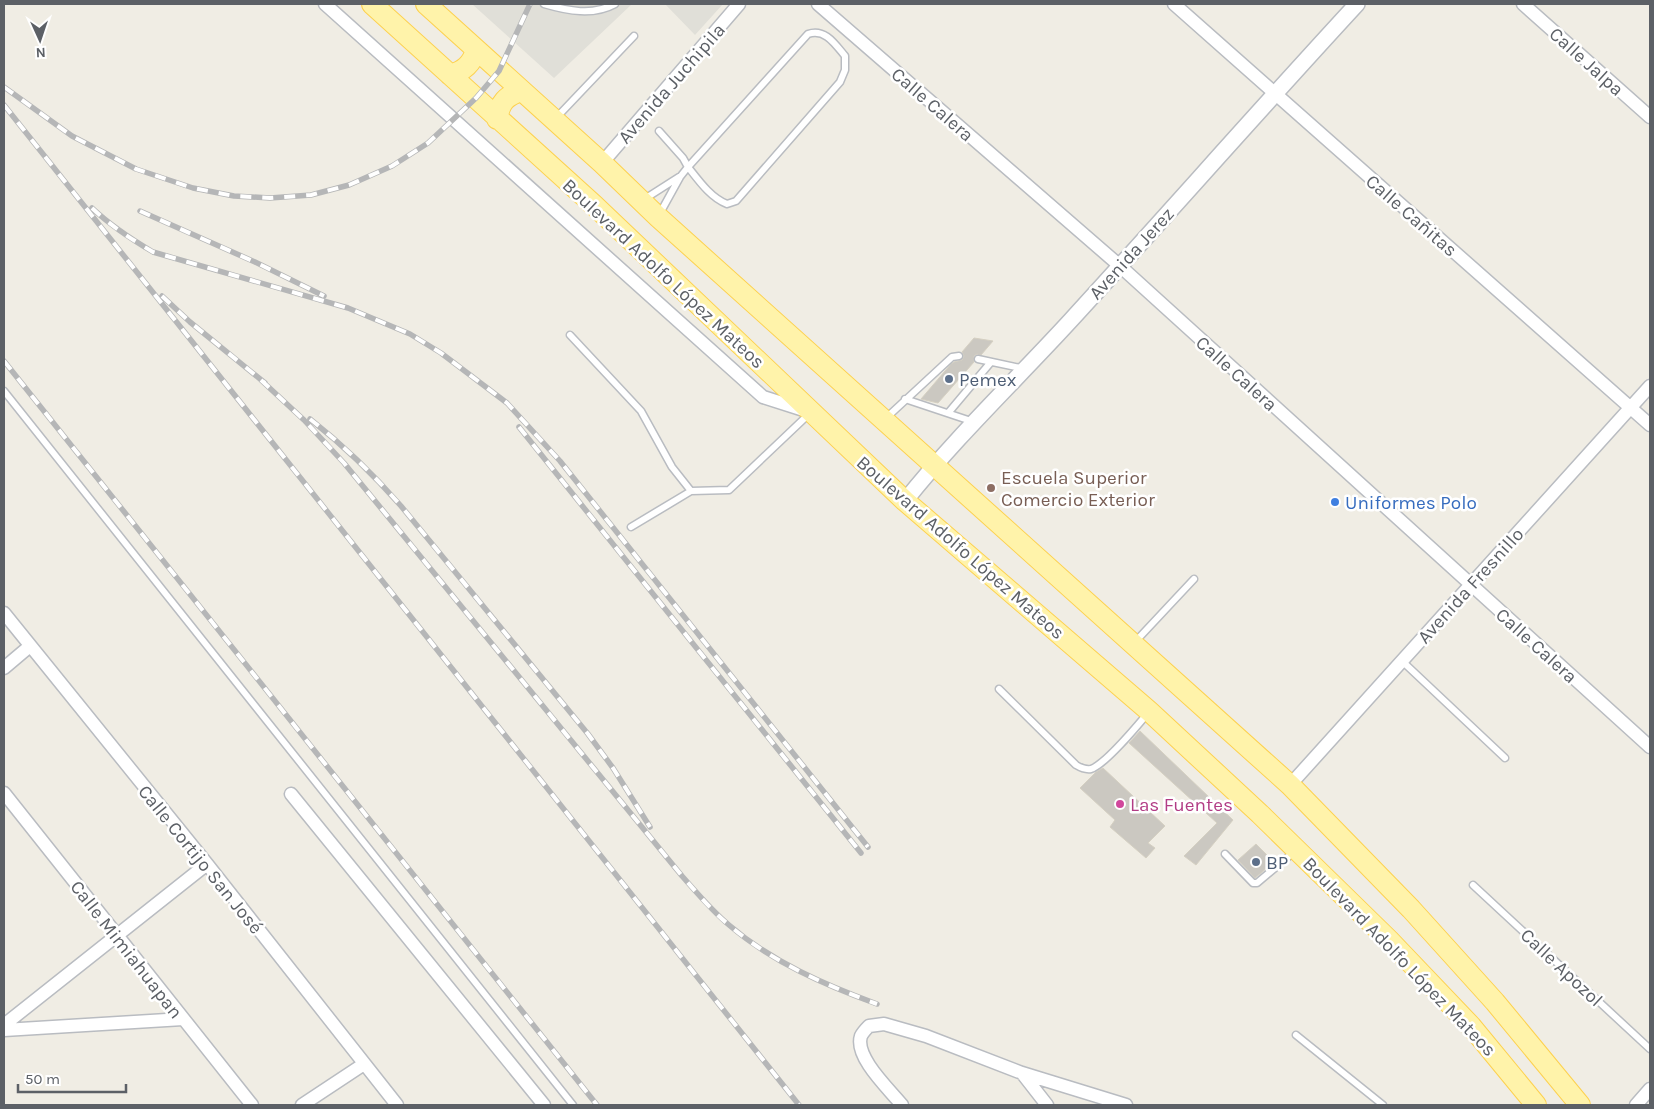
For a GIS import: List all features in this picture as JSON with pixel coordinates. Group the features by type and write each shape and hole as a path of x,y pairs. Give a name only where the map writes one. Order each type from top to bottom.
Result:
{"main road":[{"name":"Boulevard Adolfo López Mateos","path":"372,4 595,206 905,501 1149,711 1297,849 1389,940 1471,1026 1536,1105"},
{"name":"Boulevard Adolfo López Mateos","path":"434,8 476,50 602,163 658,217 1290,785 1424,924 1495,1002 1580,1105"},
{"path":"450,75 468,67 476,50"},
{"path":"498,119 499,108 504,100 521,91"}],"street":[{"path":"324,4 763,397 811,412"},
{"name":"Avenida Juchipila","path":"602,163 739,4"},
{"name":"Calle Calera","path":"818,4 1120,266 1650,747"},
{"name":"Calle Cañitas","path":"1174,4 1650,425"},
{"name":"Avenida Jerez","path":"905,501 934,466 1026,369 1274,93 1357,4"},
{"name":"Calle Jalpa","path":"1524,4 1650,117"},
{"name":"Avenida Fresnillo","path":"1290,785 1650,386"},
{"name":"Calle Cortijo San José","path":"4,613 397,1105"},
{"path":"4,668 30,646"},
{"name":"Calle Mimiahuapan","path":"4,793 252,1105"},
{"path":"291,794 544,1105"},
{"path":"4,1024 206,864"},
{"path":"4,1030 183,1019"},
{"path":"902,1105 862,1054 860,1046 862,1035 868,1026 884,1024 918,1033 1022,1072 1126,1105"},
{"path":"302,1105 364,1064"},
{"path":"1022,1072 1047,1105"},
{"path":"1636,1105 1650,1089"}],"lane":[{"path":"544,4 582,12 606,9 615,4"},
{"path":"658,217 680,177 688,167 808,34 818,32 823,34 845,56 846,70 840,82 736,201 728,204 715,197 702,185 688,167 683,158 659,131"},
{"path":"554,120 634,36"},
{"path":"641,200 680,177"},
{"path":"570,335 641,412 672,468 691,491"},
{"path":"884,420 952,356 959,356"},
{"path":"978,358 1026,369"},
{"path":"948,412 992,362"},
{"path":"4,391 573,1105"},
{"path":"905,399 976,422"},
{"path":"631,527 691,491 729,490 811,412"},
{"path":"1133,644 1194,579"},
{"path":"1402,661 1505,758"},
{"path":"999,690 1076,765 1083,769 1090,769 1099,765 1149,711"},
{"path":"1225,854 1253,883 1257,883 1297,849"},
{"name":"Calle Apozol","path":"1473,885 1650,1049"},
{"path":"1296,1034 1383,1105"}],"shaded area":[{"path":"472,4 632,4 554,78"},
{"path":"665,4 723,4 695,35"}],"building":[{"name":"Pemex","path":"974,338 993,341 981,355 977,354 974,356 974,362 938,403 921,399 951,364 962,360 964,356 962,352"},
{"path":"1140,731 1233,820 1196,865 1184,856 1217,823 1129,743"},
{"path":"1103,768 1165,826 1148,843 1155,848 1146,858 1110,827 1115,820 1080,788 1096,772"},
{"name":"BP","path":"1256,844 1274,862 1255,878 1238,860"}],"railway":[{"path":"4,87 72,136 136,169 193,188 234,196 270,198 311,195 349,185 392,166 428,143 476,98 499,71 530,4"},
{"path":"4,105 799,1105"},
{"path":"92,208 121,232 153,252 348,308 410,334 441,353 507,403 560,461 868,847"},
{"path":"140,211 255,262 324,296"},
{"path":"162,296 190,322 265,383"},
{"path":"4,361 597,1105"},
{"path":"261,380 304,420 344,463 682,876 711,908 746,938 781,961 838,989 877,1004"},
{"path":"310,419 357,460 401,506 588,734 613,768 650,827"},
{"path":"519,427 861,853"}],"place":[{"name":"Pemex","path":"949,379"},
{"name":"Escuela Superior Comercio Exterior","path":"991,488"},
{"name":"Uniformes Polo","path":"1335,502"},
{"name":"Las Fuentes","path":"1120,804"},
{"name":"BP","path":"1256,862"}]}
